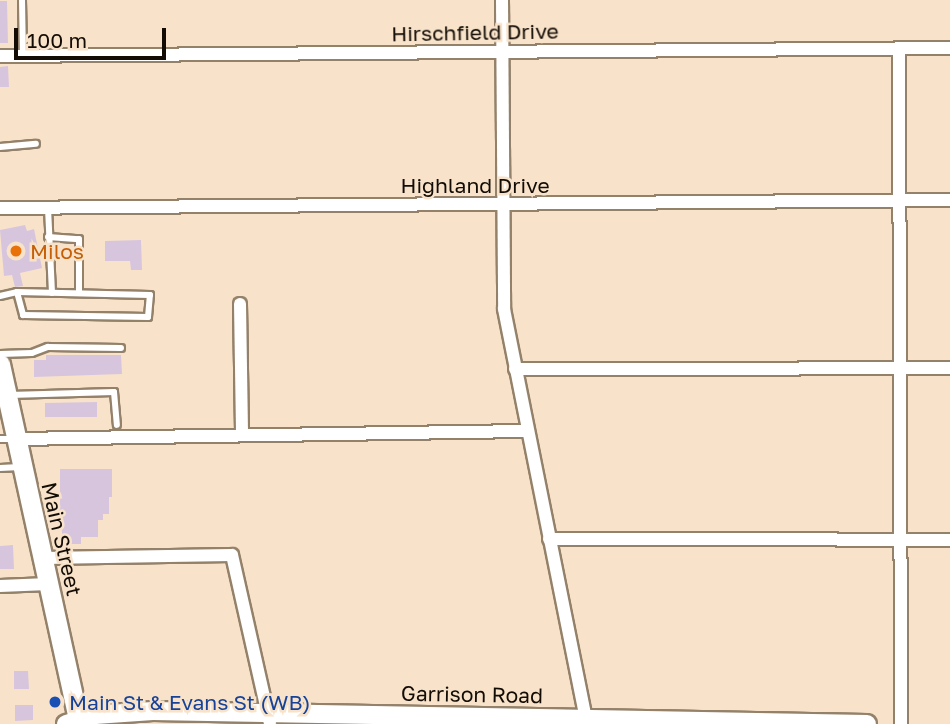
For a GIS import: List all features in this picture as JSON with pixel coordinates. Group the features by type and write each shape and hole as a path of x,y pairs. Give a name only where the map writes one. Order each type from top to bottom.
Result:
{"main road":[{"name":"Main Street","path":"3,389 8,439 22,467 43,558 74,722"}],"street":[{"path":"502,0 504,309 586,719"},
{"path":"899,48 901,724"},
{"name":"Hirschfield Drive","path":"0,56 950,48"},
{"name":"Highland Drive","path":"0,208 950,201"},
{"path":"240,304 242,435"},
{"path":"515,369 950,368"},
{"path":"8,439 527,431"},
{"path":"549,539 950,540"},
{"path":"43,558 232,555 269,719"},
{"path":"0,586 48,584"},
{"name":"Garrison Road","path":"74,722 147,711 269,719 586,719 867,724"}],"lane":[{"path":"22,0 23,56"},
{"path":"0,147 36,144"},
{"path":"48,208 52,293"},
{"path":"48,237 79,239 79,293"},
{"path":"0,296 17,292 150,295 148,317 23,315 17,292"},
{"path":"0,354 32,353 48,347 121,348"},
{"path":"3,389 114,393 117,425"},
{"path":"0,468 22,467"}],"building":[{"path":"0,1 7,1 8,43 0,43"},
{"path":"8,66 9,87 0,87 0,67"},
{"path":"25,225 27,231 34,229 42,268 20,273 23,286 15,287 12,275 4,276 0,230"},
{"path":"141,240 142,270 131,270 130,261 105,261 105,241"},
{"path":"46,355 121,355 122,374 34,377 34,360 46,360"},
{"path":"97,402 97,417 45,417 45,403"},
{"path":"60,469 112,469 109,514 103,514 103,520 98,520 98,537 81,537 81,544 63,544 61,521 56,521 56,505 60,505"},
{"path":"13,545 14,569 0,569 0,546"},
{"path":"14,671 28,671 29,689 14,689"},
{"path":"15,705 33,705 33,720 15,721"}],"place":[{"name":"Milos","path":"16,251"},
{"name":"Main St & Evans St (WB)","path":"55,702"}]}
